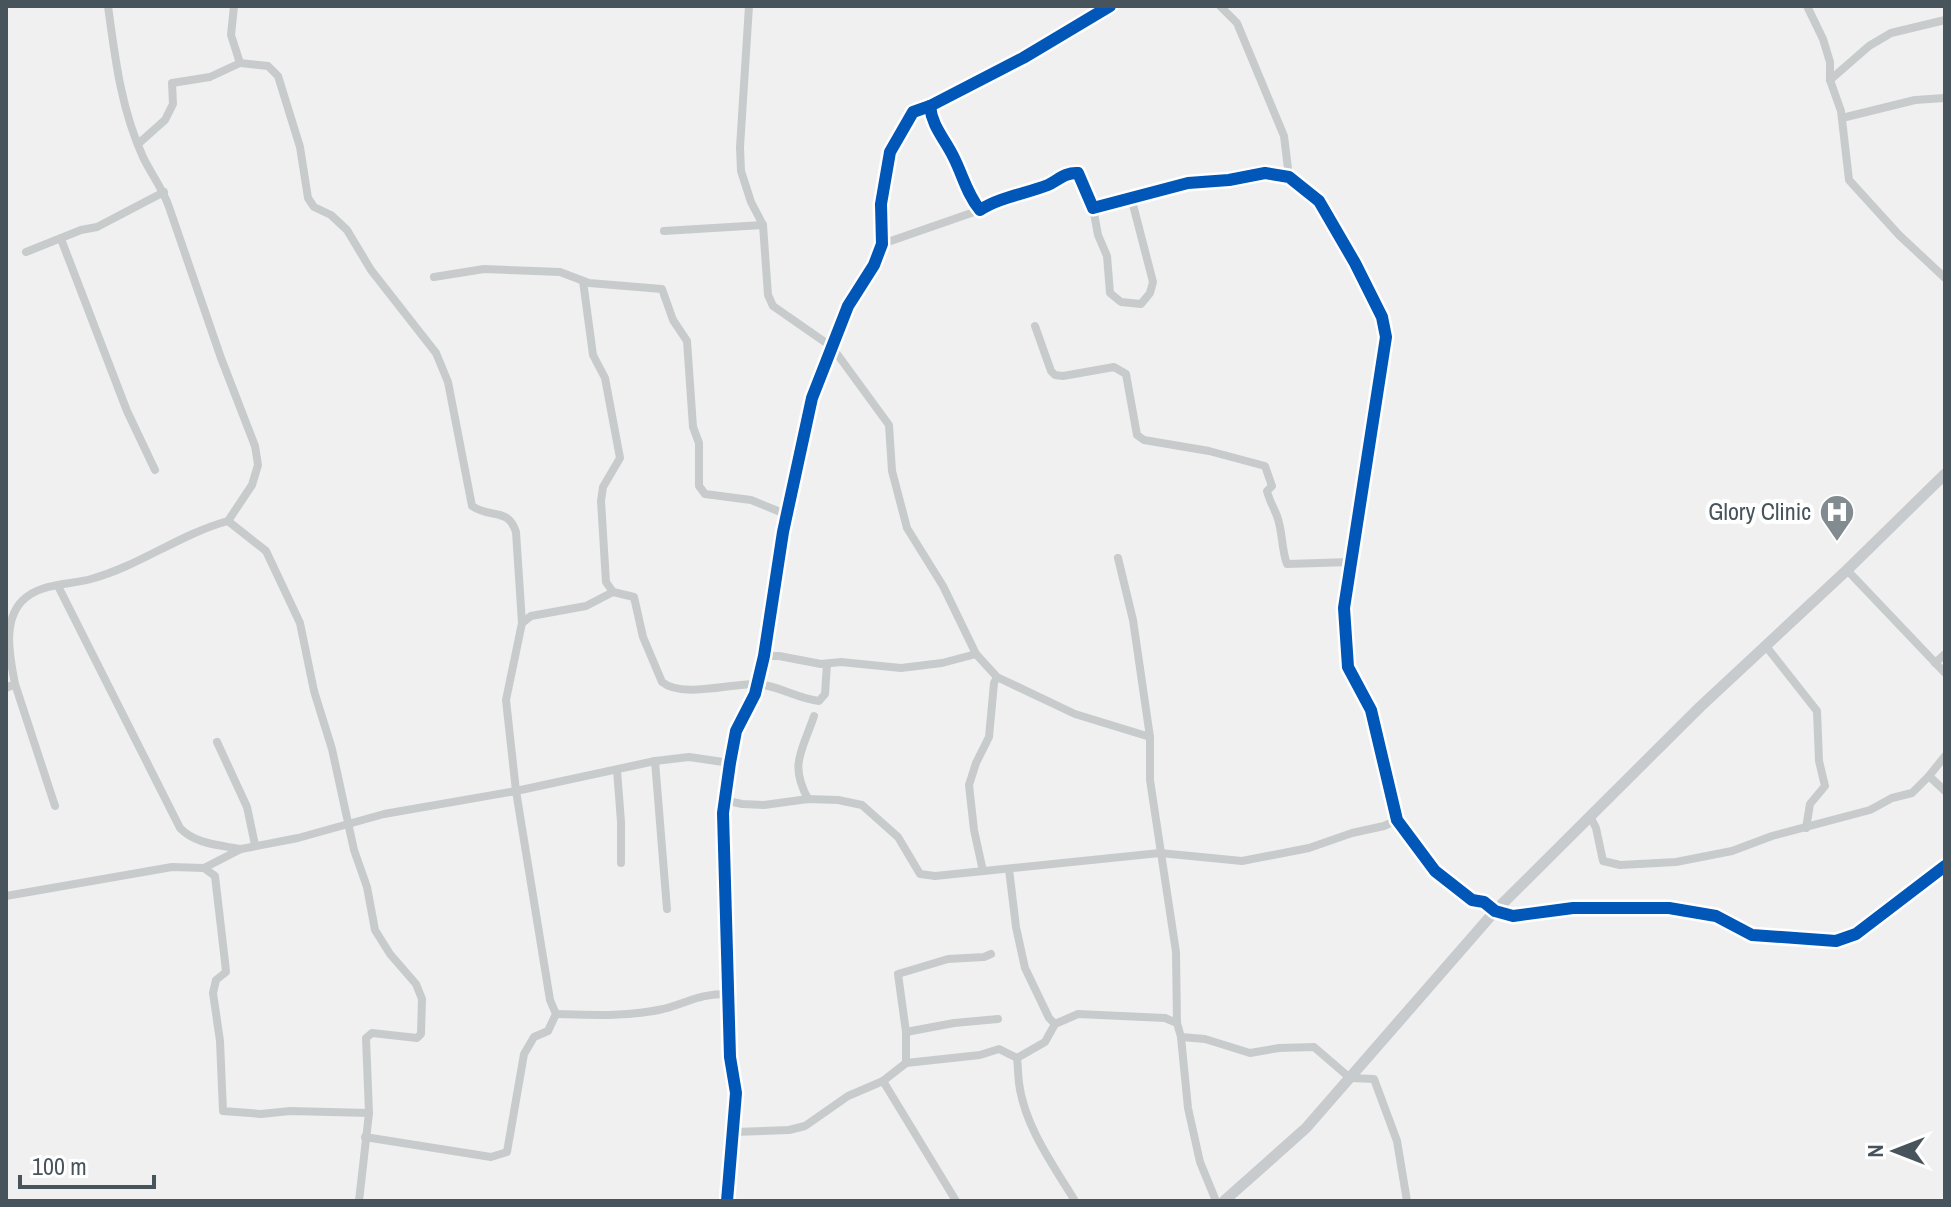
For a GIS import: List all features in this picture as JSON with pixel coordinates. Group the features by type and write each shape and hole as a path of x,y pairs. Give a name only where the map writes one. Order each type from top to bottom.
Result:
{"main road":[{"path":"1224,1201 1306,1128 1495,911 1765,645 1945,474"}],"street":[{"path":"55,806 10,686 11,622 20,603 34,590 114,573 203,528 228,521 252,485 258,465 255,446 164,192 144,159 118,83 108,6"},
{"path":"234,6 231,35 240,63"},
{"path":"749,6 741,171 751,202 763,225 768,295 773,306 832,347 889,425 892,471 907,528 943,586 976,654 997,677 1075,714 1150,737"},
{"path":"727,1201 736,1093 730,1057 724,800 736,731 758,684 812,398 848,306 874,265 882,244 881,204 890,152 913,112 1023,58 1110,6"},
{"path":"1220,6 1237,23 1284,136 1289,177"},
{"path":"1807,6 1830,62 1830,80 1842,118 1849,180 1899,235 1945,278"},
{"path":"1830,80 1869,46 1891,33 1945,20"},
{"path":"138,144 165,120 173,104 172,83 210,77 240,63 268,66 278,76 300,147 308,198 314,207 331,215 347,230 371,270 436,353 448,382 472,506 483,513 506,515 516,532 522,623 506,700 516,791 550,1000 556,1014 548,1031 534,1037 524,1054 507,1152 491,1157 365,1137"},
{"path":"1842,118 1915,100 1945,98"},
{"path":"930,106 932,122 953,158 968,196 980,210"},
{"path":"882,244 1046,185 1071,172 1078,173 1093,208 1098,235 1107,256 1110,293 1121,302 1141,304 1150,293 1153,282 1131,197"},
{"path":"1093,208 1188,183 1265,173 1289,177 1319,201 1355,263 1382,317 1386,337 1344,608 1348,667 1371,710 1397,820 1435,871 1472,900 1484,902 1495,911 1513,916 1573,908 1669,908 1716,916 1752,935 1836,941 1856,934 1945,866"},
{"path":"26,252 105,223 164,192"},
{"path":"664,231 763,225"},
{"path":"61,239 127,411 155,470"},
{"path":"434,277 484,269 560,272 583,281 662,289 673,320 687,341 693,427 699,443 699,486 705,494 751,500 788,515"},
{"path":"583,281 593,355 605,378 620,458 603,487 601,501 606,582 609,590 634,597 643,637 662,682 686,690 758,684 806,700 819,701 825,694 827,664"},
{"path":"1035,326 1055,375 1114,367 1126,374 1137,435 1144,440 1209,451 1265,466 1272,486 1267,491 1272,509 1277,514 1287,564 1351,562"},
{"path":"228,521 266,551 300,623 314,691 332,749 375,930 390,954 416,984 422,999 421,1034 417,1038 372,1033 366,1038 369,1113 359,1201"},
{"path":"1118,558 1133,620 1150,737 1150,780 1176,952 1177,1023 1188,1108 1200,1162 1216,1201"},
{"path":"1847,570 1945,673"},
{"path":"58,586 180,828 198,840 241,849"},
{"path":"522,623 531,616 586,606 613,592"},
{"path":"1765,645 1813,704 1820,721 1819,761 1825,786 1810,804 1806,828"},
{"path":"764,656 827,664 841,662 901,668 942,663 976,654"},
{"path":"1935,663 1945,654"},
{"path":"983,871 969,785 989,737 997,677"},
{"path":"808,799 799,782 797,767 814,716"},
{"path":"217,742 247,807 255,845"},
{"path":"1591,818 1603,861 1620,865 1691,861 1870,810 1892,798 1912,793 1945,756"},
{"path":"9,894 172,867 204,868 241,849 298,838 384,814 516,791 655,761 689,757 730,763"},
{"path":"655,761 667,909"},
{"path":"617,770 621,863"},
{"path":"1929,776 1945,791"},
{"path":"724,800 764,805 808,799 838,800 862,805 898,837 920,874 1009,869 1160,853 1242,861 1309,848 1397,820"},
{"path":"204,868 215,876 226,972 216,980 213,993 220,1041 223,1111 261,1114 290,1111 369,1113"},
{"path":"1009,869 1025,968 1049,1018 1055,1024"},
{"path":"906,1063 906,1032 898,974 948,959 991,954"},
{"path":"556,1014 604,1016 639,1012 709,994 729,994"},
{"path":"1017,1058 1045,1042 1055,1024 1078,1014 1165,1018 1177,1023"},
{"path":"906,1032 998,1019"},
{"path":"1181,1037 1205,1039 1250,1053 1314,1047 1350,1078 1374,1079"},
{"path":"733,1132 789,1130 805,1126 848,1096 883,1081 906,1063 980,1055 999,1049 1017,1058"},
{"path":"1017,1058 1019,1083 1029,1119 1075,1201"},
{"path":"1360,1066 1374,1079 1397,1141 1407,1201"},
{"path":"883,1081 956,1201"}],"cycle path":[{"path":"727,1201 736,1093 730,1057 723,813 730,763 736,731 755,694 764,656 783,532 812,398 848,306 874,265 882,244 881,204 890,152 913,112 1023,58 1110,6"},
{"path":"930,106 936,127 980,210 1074,173 1078,173 1093,208 1188,183 1265,173 1289,177 1319,201 1382,317 1386,337 1344,608 1348,667 1371,710 1397,820 1435,871 1472,900 1484,902 1495,911 1513,916 1573,908 1669,908 1716,916 1752,935 1836,941 1856,934 1945,866"}],"place":[{"name":"Glory Clinic","path":"1837,543"}]}
